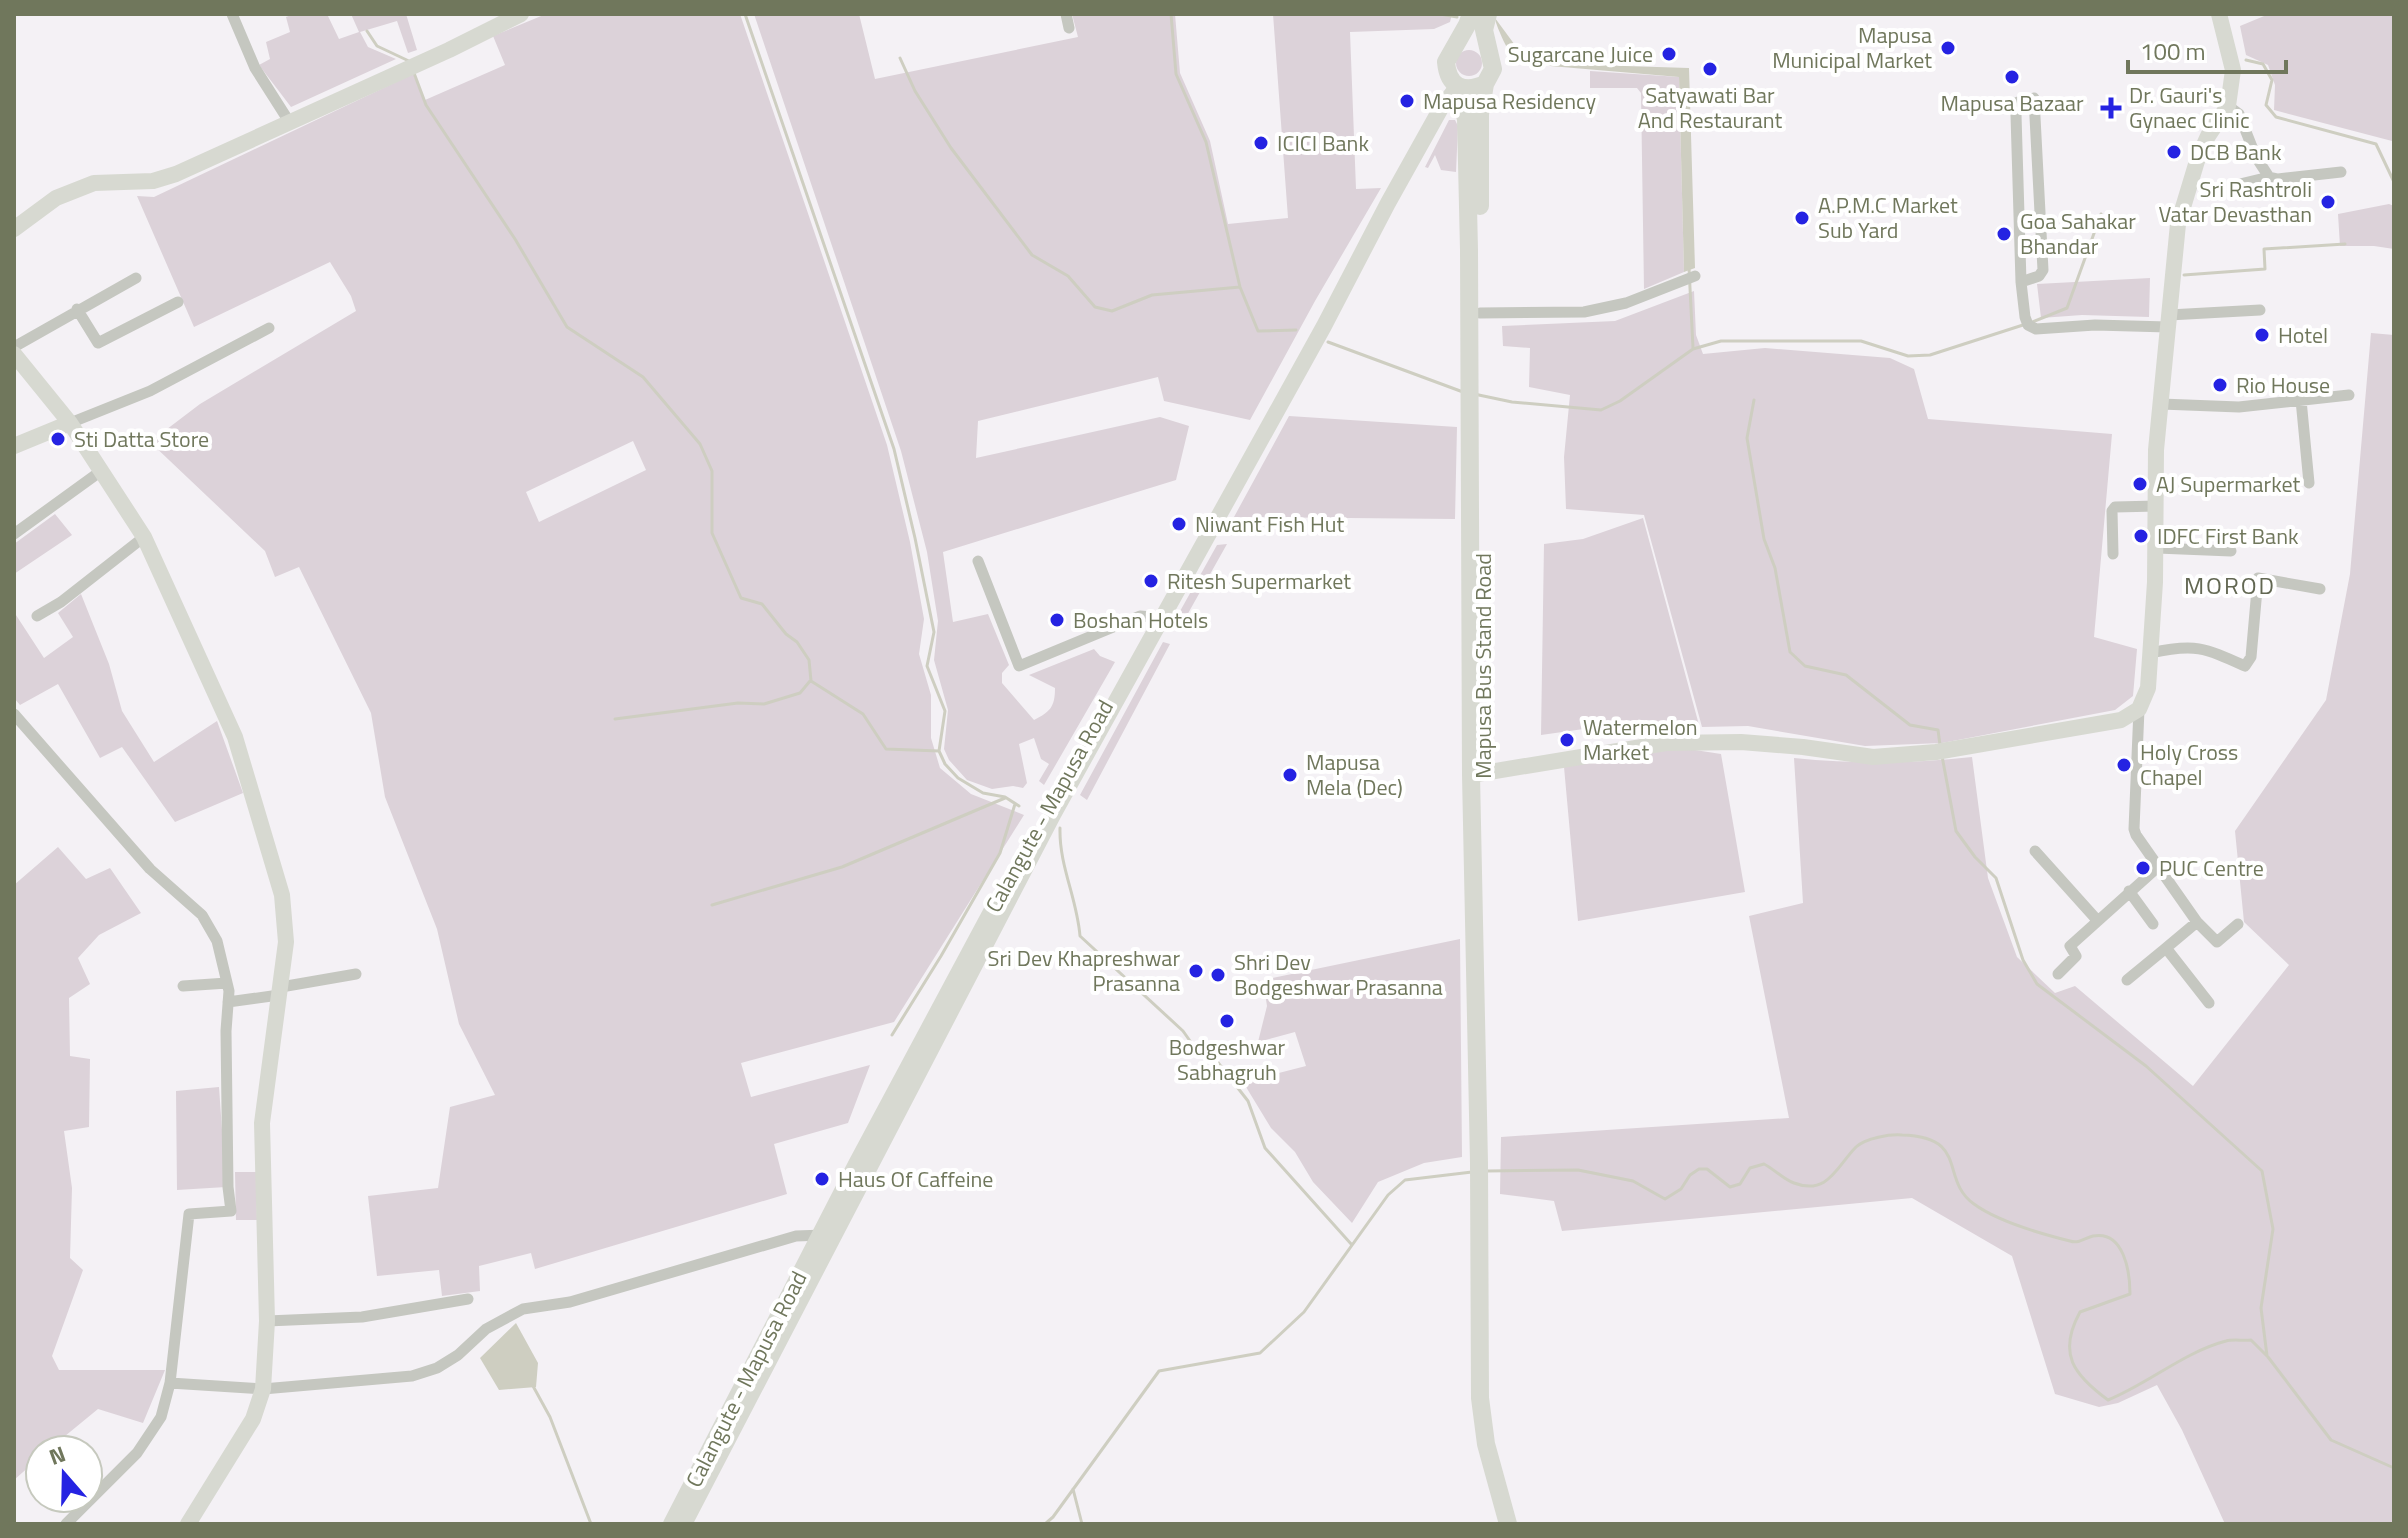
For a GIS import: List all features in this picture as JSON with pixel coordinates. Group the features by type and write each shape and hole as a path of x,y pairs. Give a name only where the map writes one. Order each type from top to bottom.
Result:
{"main road":[{"path":"1471,14 1446,62 1450,81 1466,89 1485,84 1493,69 1484,30 1488,14"},
{"path":"1455,46 1477,43 1489,52"},
{"name":"Mapusa Bus Stand Road","path":"1477,775 1480,114 1485,84"},
{"name":"Mapusa Bus Stand Road","path":"1457,87 1467,134 1477,775 1480,1398 1486,1444 1508,1524"}],"street":[{"path":"232,14 255,68 290,123"},
{"path":"14,229 56,198 94,183 153,181 176,174 521,14"},
{"path":"1066,14 1069,28"},
{"path":"2219,14 2233,66 2228,106 2208,136 2197,161 2178,224 2156,450 2157,548 2151,653 2148,688 2139,709 2134,829 2197,922 2217,942 2238,924"},
{"name":"Calangute - Mapusa Road","path":"671,1524 1156,620 1324,326 1441,108 1457,87"},
{"path":"2021,282 2039,276 2043,270 2034,98 2018,102 2016,115 2021,282 2028,325 2036,329 2169,321 2260,310"},
{"path":"2228,106 2239,114 2256,157 2269,177"},
{"path":"2240,184 2269,177 2278,179 2341,172"},
{"path":"1480,313 1584,312 1626,303 1695,276"},
{"path":"14,347 136,278"},
{"path":"77,309 98,343 178,302"},
{"path":"14,446 150,391 269,328"},
{"path":"14,354 70,423 144,537 235,737 282,895 286,942 262,1123 267,1321 263,1389 253,1419 188,1524"},
{"path":"2161,404 2239,407 2349,395"},
{"path":"2301,400 2309,483"},
{"path":"14,534 101,471"},
{"path":"2113,554 2112,511 2115,507 2157,506"},
{"path":"37,616 61,602 144,537"},
{"path":"2157,548 2231,551"},
{"path":"978,561 1019,666 1140,616 1156,620"},
{"path":"2151,653 2181,646 2206,648 2245,666 2251,657 2258,578 2320,589"},
{"path":"1477,775 1666,743 1741,742 1873,757 1940,752 2121,720 2139,709"},
{"path":"14,714 150,869 202,915 217,941 227,983 228,1187 231,1211 189,1214 170,1383 161,1417 137,1453 66,1524"},
{"path":"2035,851 2097,920"},
{"path":"2058,974 2076,956 2070,946 2158,867"},
{"path":"2129,891 2153,924"},
{"path":"2127,980 2197,922"},
{"path":"2166,948 2209,1003"},
{"path":"228,1002 356,974"},
{"path":"183,986 227,983"},
{"path":"170,1383 263,1389 412,1376 437,1368 458,1355 486,1329 523,1309 570,1302 796,1236 827,1236"},
{"name":"Calangute - Mapusa Road","path":"684,1524 827,1236"},
{"path":"267,1321 362,1317 468,1299"}],"shaded area":[{"path":"294,14 327,14 339,39 359,32 351,14 406,14 417,50 408,53 397,21 360,32 368,47 396,59 291,107 259,65 270,59 266,42 290,32 286,17"},
{"path":"546,14 740,14 887,445 924,619 919,654 931,695 931,738 940,768 971,794 1024,815 894,1022 741,1063 751,1097 870,1065 848,1123 774,1144 787,1194 535,1269 531,1253 479,1266 480,1291 442,1296 439,1270 377,1276 368,1196 438,1188 450,1107 495,1095 459,1024 437,929 385,797 371,713 299,567 275,577 265,551 150,442 200,404 356,311 351,296 330,262 194,327 137,196 154,197 413,74 425,100 505,65 493,36","holes":["633,441 646,470 539,522 526,492"]},
{"path":"754,14 859,14 875,79 1078,37 1072,14 1175,14 1180,73 1210,141 1228,224 1288,218 1273,14 1452,14 1450,22 1434,29 1350,32 1356,189 1381,188 1250,420 1164,401 1158,377 978,421 976,458 1160,417 1189,426 1176,480 943,552 953,622 988,614 1009,665 1002,673 1002,683 1034,720 1050,708 1055,688 1029,675 1094,649 1100,656 1115,662 1044,785 1039,781 1049,764 1041,759 1034,738 1019,744 1027,783 1023,788 992,789 967,780 949,760 944,749 948,710 934,660 938,621 927,552 901,451"},
{"path":"2269,14 2394,14 2394,143 2274,110 2275,85 2268,65 2246,55 2240,26"},
{"path":"1495,18 1523,56 1593,65 1689,68 1695,268 1684,272 1679,77 1516,63"},
{"path":"1469,50 1478,54 1482,63 1478,72 1469,76 1460,72 1456,63 1460,54"},
{"path":"1590,71 1679,77 1684,272 1644,289 1641,93 1637,88 1590,88"},
{"path":"1449,120 1455,120 1458,126 1456,172 1441,170 1435,155 1428,168 1425,167"},
{"path":"2389,204 2394,206 2394,249 2340,246 2338,214"},
{"path":"2150,278 2149,317 2082,315 2041,318 2037,284"},
{"path":"1694,291 1696,335 1703,354 1765,348 1890,358 1914,369 1928,419 2112,434 2094,637 2137,649 2133,696 2115,710 1942,743 1865,746 1748,726 1702,727 1644,515 1566,509 1564,457 1570,395 1529,387 1530,348 1503,346 1502,326 1615,321"},
{"path":"2371,333 2394,335 2394,1524 2225,1524 2182,1430 2157,1385 2118,1403 2099,1407 2055,1394 2012,1256 1912,1198 1562,1231 1554,1201 1500,1194 1501,1137 1789,1118 1749,916 1803,903 1794,758 1883,762 1972,757 1988,878 2017,957 2055,993 2075,986 2193,1086 2289,965 2244,922 2235,831 2326,700 2350,574"},
{"path":"1289,416 1457,427 1455,519 1234,517"},
{"path":"55,514 72,535 14,574 14,544"},
{"path":"1643,518 1699,725 1607,738 1605,726 1541,735 1544,544 1583,539"},
{"path":"1227,544 1186,617 1179,613 1217,545"},
{"path":"81,594 109,664 122,711 154,762 217,721 243,793 175,822 122,747 100,758 58,684 20,705 14,698 14,612 44,658 73,637 58,613"},
{"path":"1163,642 1170,644 1087,800 1080,795"},
{"path":"1682,748 1721,754 1745,892 1578,921 1564,767"},
{"path":"58,847 86,879 110,868 141,913 99,935 78,958 90,984 69,998 70,1056 90,1059 89,1127 64,1131 72,1188 70,1258 83,1270 52,1356 59,1370 165,1370 143,1423 98,1409 68,1434 24,1434 24,1471 14,1480 14,885"},
{"path":"1460,939 1462,1157 1424,1163 1378,1182 1352,1223 1313,1182 1295,1152 1271,1128 1243,1082 1306,1066 1295,1032 1258,1042 1267,1006 1263,980"},
{"path":"219,1087 226,1187 177,1190 176,1091"},
{"path":"235,1172 256,1172 257,1220 236,1220"},
{"path":"516,1323 538,1363 536,1387 499,1390 480,1358"}],"waterway":[{"path":"745,14 894,449 934,632 927,666 945,711 939,751 945,764 958,778 983,793 1005,797 1019,806"},
{"path":"1171,14 1176,74 1206,142 1240,287 1258,331 1296,330"},
{"path":"1440,14 1457,17"},
{"path":"367,31 377,46 411,62"},
{"path":"900,58 915,91 951,148 1032,255 1068,276 1095,307 1112,311 1152,295 1240,287"},
{"path":"2246,60 2263,64 2272,80 2266,105 2276,117 2376,144 2394,182"},
{"path":"414,73 426,105 515,239 567,327 643,377 700,444 712,471 712,533 741,598 762,604 809,660 811,681 863,714 886,749 939,751"},
{"path":"2030,323 2067,308 2101,214"},
{"path":"2184,275 2265,269 2264,249 2345,244"},
{"path":"1689,268 1693,348"},
{"path":"1474,394 1512,402 1601,410 1620,401 1693,349 1721,341 1861,341 1908,356 1930,355 2023,325"},
{"path":"1328,342 1463,392"},
{"path":"1754,400 1747,438 1764,539 1775,568 1790,652 1805,666 1846,675 1910,725 1938,730 1940,745"},
{"path":"615,719 738,703 764,704 800,693 810,681"},
{"path":"1942,756 1956,831 1996,878 2023,960 2037,984 2146,1066 2262,1171 2273,1229 2261,1308 2267,1356"},
{"path":"712,905 842,867 1005,798"},
{"path":"892,1035 1000,853 1015,804"},
{"path":"1060,828 1062,856 1080,936 1183,1031 1195,1048 1216,1060 1248,1101 1265,1148 1352,1245"},
{"path":"1487,1171 1578,1170 1633,1181 1665,1199 1681,1189 1690,1175 1699,1169 1707,1169 1730,1187 1740,1184 1750,1168 1764,1164 1790,1182 1815,1186 1831,1177 1856,1147 1866,1141 1891,1135 1923,1138 1937,1143 1945,1151 1964,1194 1984,1210 2059,1238 2076,1242 2103,1236 2112,1239 2118,1246 2129,1275 2130,1294 2080,1312 2070,1340 2070,1352 2078,1372 2108,1400 2211,1346 2229,1340 2251,1340 2268,1357 2331,1440 2394,1468"},
{"path":"1045,1524 1159,1371 1260,1353 1304,1312 1388,1195 1405,1180 1472,1172"},
{"path":"533,1386 550,1417 591,1524"},
{"path":"1073,1489 1082,1524"}],"place":[{"name":"Mapusa Municipal Market","path":"1948,48"},
{"name":"Sugarcane Juice","path":"1669,54"},
{"name":"Satyawati Bar And Restaurant","path":"1710,69"},
{"name":"Mapusa Bazaar","path":"2012,77"},
{"name":"Mapusa Residency","path":"1407,101"},
{"name":"Dr. Gauri's Gynaec Clinic","path":"2111,108"},
{"name":"ICICI Bank","path":"1261,143"},
{"name":"DCB Bank","path":"2174,152"},
{"name":"Sri Rashtroli Vatar Devasthan","path":"2328,202"},
{"name":"A.P.M.C Market Sub Yard","path":"1802,218"},
{"name":"Goa Sahakar Bhandar","path":"2004,234"},
{"name":"Hotel","path":"2262,335"},
{"name":"Rio House","path":"2220,385"},
{"name":"Sti Datta Store","path":"58,439"},
{"name":"AJ Supermarket","path":"2140,484"},
{"name":"Niwant Fish Hut","path":"1179,524"},
{"name":"IDFC First Bank","path":"2141,536"},
{"name":"Ritesh Supermarket","path":"1151,581"},
{"name":"Boshan Hotels","path":"1057,620"},
{"name":"Watermelon Market","path":"1567,740"},
{"name":"Holy Cross Chapel","path":"2124,765"},
{"name":"Mapusa Mela (Dec)","path":"1290,775"},
{"name":"PUC Centre","path":"2143,868"},
{"name":"Sri Dev Khapreshwar Prasanna","path":"1196,971"},
{"name":"Shri Dev Bodgeshwar Prasanna","path":"1218,975"},
{"name":"Bodgeshwar Sabhagruh","path":"1227,1021"},
{"name":"Haus Of Caffeine","path":"822,1179"}],"district":[{"name":"MOROD","path":"2230,585"}]}
